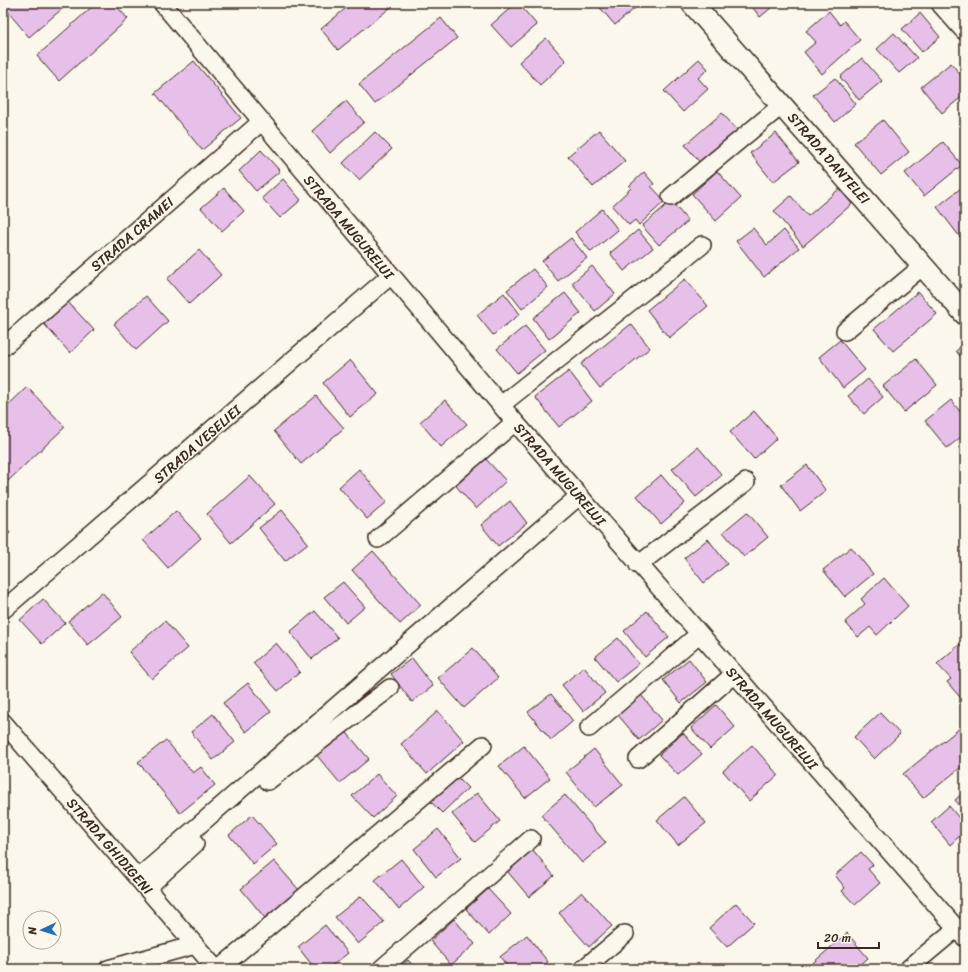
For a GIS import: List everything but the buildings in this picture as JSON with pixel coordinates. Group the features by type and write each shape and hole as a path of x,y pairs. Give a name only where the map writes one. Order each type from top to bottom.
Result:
{"street":[{"name":"STRADA MUGURELUI","path":"162,3 390,276 515,422 638,565 961,933"},
{"name":"STRADA DANTELEI","path":"692,3 965,314"},
{"path":"942,3 965,29"},
{"path":"671,197 782,105"},
{"name":"STRADA CRAMEI","path":"3,347 261,122"},
{"path":"501,405 702,245"},
{"path":"844,331 924,266"},
{"name":"STRADA VESELIEI","path":"3,610 390,276"},
{"path":"378,539 515,422"},
{"path":"638,565 746,482"},
{"path":"142,883 579,496"},
{"path":"589,728 699,634"},
{"path":"638,759 734,674"},
{"path":"142,883 191,847 284,767 390,688"},
{"name":"STRADA GHIDIGENI","path":"3,722 195,945 218,969"},
{"path":"218,969 483,745"},
{"path":"381,969 531,839"},
{"path":"908,969 961,933"},
{"path":"583,969 625,934"},
{"path":"108,969 195,945"}]}
